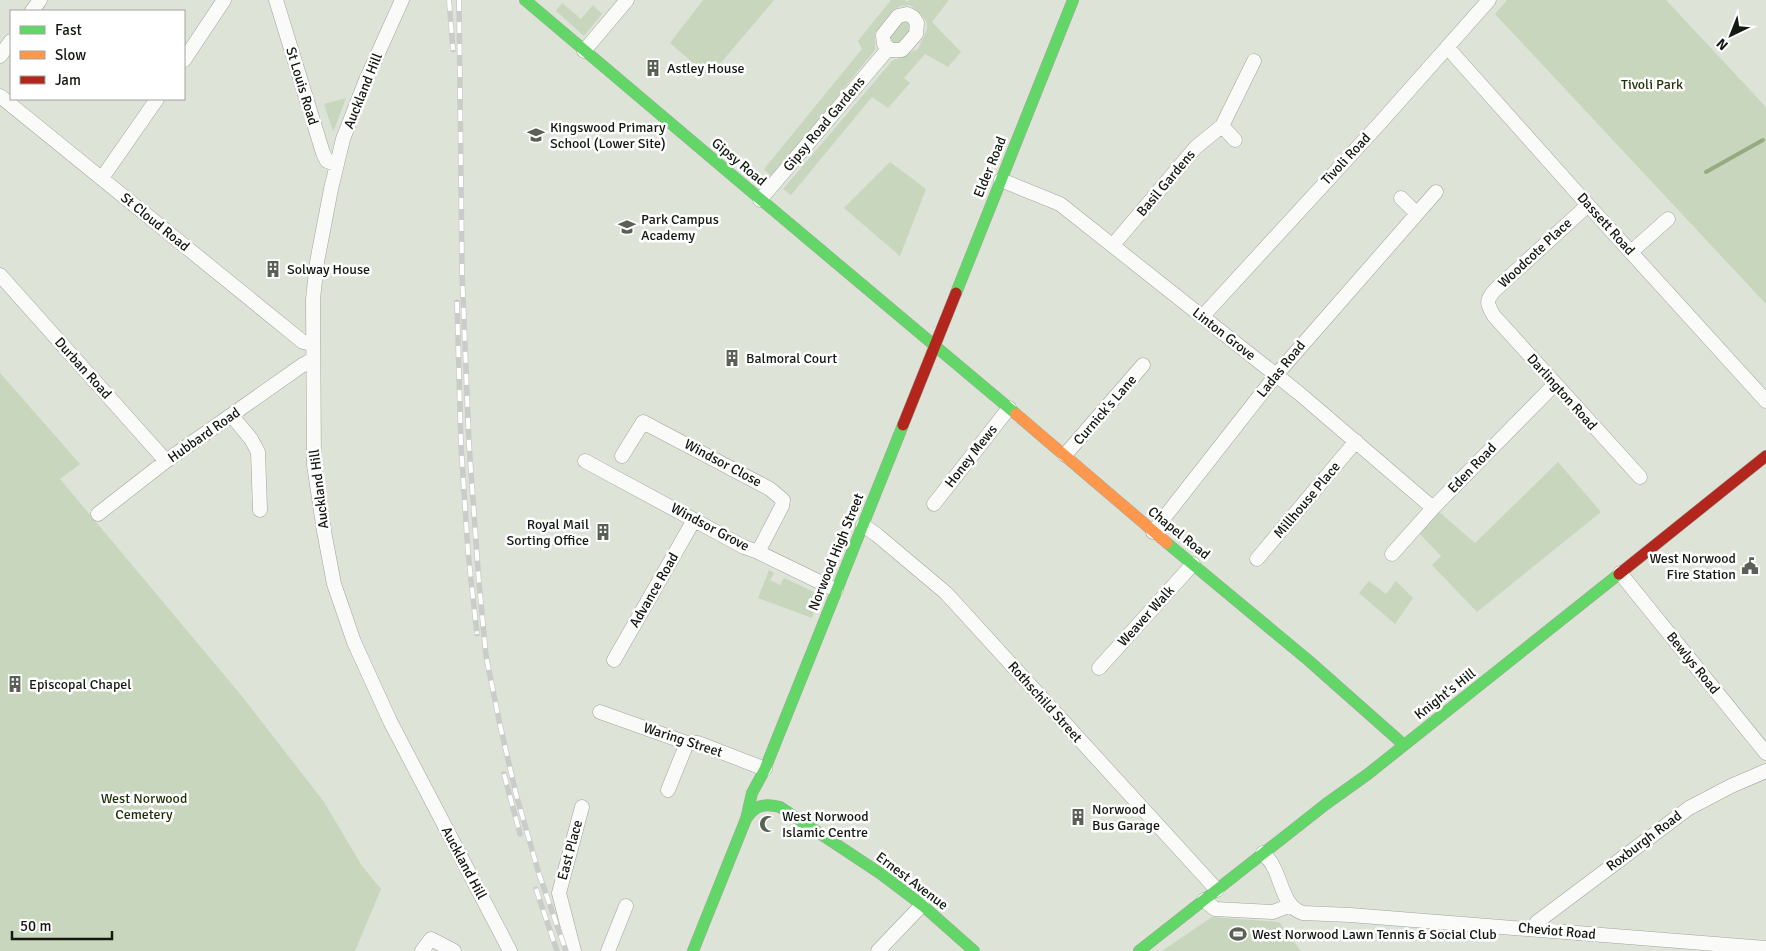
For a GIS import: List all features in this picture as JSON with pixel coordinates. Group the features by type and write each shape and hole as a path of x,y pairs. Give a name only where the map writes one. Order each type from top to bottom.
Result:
{"main road":[{"name":"Gipsy Road","path":"524,0 935,346"},
{"name":"Elder Road","path":"935,346 1073,0"},
{"name":"Chapel Road","path":"935,346 1066,454 1153,532 1322,672 1404,745"},
{"name":"Norwood High Street","path":"693,951 746,819 752,793 765,769 935,346"},
{"name":"Knight's Hill","path":"1139,951 1764,462"},
{"name":"Norwood High Street","path":"765,769 763,784 772,800 780,807"},
{"path":"746,819 752,810 762,804 780,807"},
{"name":"Ernest Avenue","path":"780,807 881,874 922,905 974,951"}],"street":[{"path":"185,58 224,0"},
{"name":"St Louis Road","path":"276,0 325,159 336,164"},
{"name":"Auckland Hill","path":"402,0 366,80 336,164 314,282 312,344 314,465 335,589 354,642 390,721 510,951"},
{"path":"584,51 627,0"},
{"name":"Tivoli Road","path":"1202,317 1380,123 1489,0"},
{"path":"0,56 10,41"},
{"name":"Dassett Road","path":"1447,47 1766,401"},
{"name":"Gipsy Road Gardens","path":"760,200 888,49"},
{"name":"Basil Gardens","path":"1113,245 1196,147 1222,126 1254,61"},
{"name":"St Cloud Road","path":"0,96 303,342 312,344"},
{"path":"102,178 156,100"},
{"path":"1222,126 1235,140"},
{"name":"Linton Grove","path":"1001,180 1060,204 1276,374 1433,508"},
{"name":"Ladas Road","path":"1153,532 1276,374 1436,192"},
{"path":"1401,198 1416,213"},
{"name":"Woodcote Place","path":"1487,304 1488,298 1494,290 1588,205"},
{"path":"1631,252 1668,219"},
{"name":"Durban Road","path":"0,275 166,461"},
{"name":"Darlington Road","path":"1487,304 1494,316 1554,384 1640,477"},
{"name":"Hubbard Road","path":"98,514 166,461 313,359"},
{"name":"Curnick's Lane","path":"1066,454 1143,365"},
{"name":"Eden Road","path":"1392,554 1433,508 1554,384"},
{"name":"Honey Mews","path":"934,504 1009,408"},
{"path":"232,416 251,439 258,452 260,510"},
{"name":"Windsor Close","path":"622,456 643,422 770,488 783,500 782,506 758,552"},
{"name":"Millhouse Place","path":"1257,559 1356,441"},
{"name":"Windsor Grove","path":"585,461 744,547 836,590"},
{"name":"Advance Road","path":"614,660 694,520"},
{"name":"Rothschild Street","path":"863,525 946,593 1217,890"},
{"name":"Weaver Walk","path":"1099,668 1193,564"},
{"name":"Bewlys Road","path":"1620,573 1766,753"},
{"name":"Waring Street","path":"600,712 687,743 698,743 765,769"},
{"path":"668,790 687,743"},
{"name":"Roxburgh Road","path":"1534,930 1537,922 1689,808 1730,786 1766,771"},
{"name":"East Place","path":"574,951 559,893 582,807"},
{"path":"1204,900 1215,909 1273,912 1291,905 1273,866 1263,853"},
{"path":"878,951 922,905"},
{"name":"Cheviot Road","path":"1291,905 1297,912 1303,913 1350,915 1766,948"},
{"path":"608,951 626,906"},
{"path":"422,951 431,939 454,951"}],"green space":[{"path":"703,0 774,0 709,77 670,43"},
{"path":"891,0 905,0 907,2 909,0 949,0 932,22 961,52 948,67 925,54 904,78 910,83 888,108 872,97 791,195 783,189 892,61 918,49 927,29 926,21 910,5 900,6 886,18 875,33 875,50 844,88 842,95 773,178 764,169 862,49 858,41"},
{"name":"Tivoli Park","path":"1507,0 1666,0 1766,107 1766,304 1495,14"},
{"path":"562,3 581,19 593,5 602,14 584,36 556,11"},
{"path":"901,19 914,24 903,44 892,47 888,35"},
{"path":"346,98 334,130 333,131 324,104"},
{"path":"890,162 926,189 900,256 844,208"},
{"name":"West Norwood Cemetery","path":"0,373 80,464 60,479 241,695 324,802 362,866 381,889 355,951 0,951"},
{"path":"1558,462 1601,512 1477,612 1432,565 1441,556 1417,531 1438,511 1475,543"},
{"path":"769,570 774,573 770,580 780,585 784,578 820,595 812,618 758,598"},
{"path":"1369,581 1386,594 1396,581 1413,598 1395,624 1359,593"},
{"name":"West Norwood Lawn Tennis & Social Club","path":"1212,917 1279,922 1301,951 1162,951"}],"waterway":[{"path":"1706,172 1763,140"}],"railway":[{"path":"449,0 453,50"},
{"path":"459,0 462,271 469,444 486,656 516,794 539,874 566,951"},
{"path":"457,302 461,445 468,552 477,634"},
{"path":"504,774 520,834"},
{"path":"536,889 557,951"}],"traffic: fast":[{"path":"525,0 1016,414"},
{"path":"956,293 1073,0"},
{"path":"746,819 752,793 765,769 903,425"},
{"path":"1167,543 1308,660 1404,745"},
{"path":"1139,951 1326,804 1368,774 1619,574"},
{"path":"693,951 746,819 756,808 765,805 780,807 881,874 922,905 974,951"}],"traffic: slow":[{"path":"1016,414 1167,543"}],"traffic: jam":[{"path":"903,425 956,293"},
{"path":"1619,574 1766,456"}],"place":[{"name":"Astley House","path":"653,68"},
{"name":"Kingswood Primary School (Lower Site)","path":"536,135"},
{"name":"Park Campus Academy","path":"627,227"},
{"name":"Solway House","path":"273,269"},
{"name":"Balmoral Court","path":"732,358"},
{"name":"Royal Mail Sorting Office","path":"603,532"},
{"name":"West Norwood Fire Station","path":"1750,566"},
{"name":"Episcopal Chapel","path":"15,684"},
{"name":"Norwood Bus Garage","path":"1078,817"},
{"name":"West Norwood Islamic Centre","path":"768,824"},
{"name":"West Norwood Lawn Tennis & Social Club","path":"1238,934"}]}
